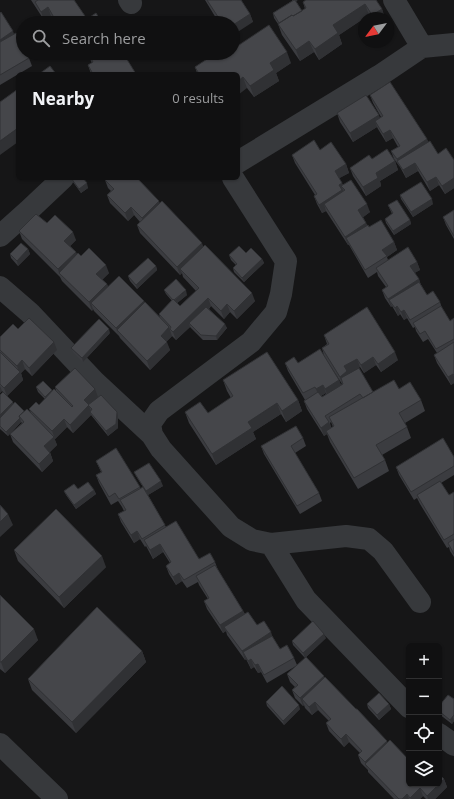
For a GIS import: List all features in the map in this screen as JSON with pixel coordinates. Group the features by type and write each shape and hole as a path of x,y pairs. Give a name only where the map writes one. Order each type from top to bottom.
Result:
{"street":[{"path":"394,0 422,47"},
{"path":"240,161 379,76 422,47 454,44"},
{"path":"0,236 61,180"},
{"path":"152,435 150,424 159,411 252,342 276,312 281,294 286,261 234,180"},
{"path":"0,287 30,313 94,382 152,435 161,449 231,527 252,540 271,544 346,536 369,539 383,551 420,602"},
{"path":"271,544 306,600 406,704"},
{"path":"442,736 454,745"},
{"path":"0,744 57,799"}],"building":[{"path":"38,0 74,0 85,16 53,16 48,7 41,12 35,2"},
{"path":"207,0 241,0 250,14 240,20 240,16 217,16"},
{"path":"294,0 302,11 279,23 273,13"},
{"path":"306,0 376,0 382,9 377,12 370,12 365,4 333,25 338,33 315,49 309,41 296,50 278,24 306,8 303,2"},
{"path":"1,12 13,31 0,40 0,13"},
{"path":"269,25 287,52 270,63 274,70 250,86 243,77 240,79 240,72 198,72 195,67 206,60 240,60 240,44"},
{"path":"16,33 16,60 26,60 0,75 0,42"},
{"path":"92,60 127,60 135,72 92,72 88,65 93,62"},
{"path":"50,66 54,72 42,72"},
{"path":"390,82 427,139 397,159 391,151 400,146 390,130 383,134 375,121 383,116 370,95"},
{"path":"16,90 16,129 0,141 0,102"},
{"path":"366,95 379,115 350,133 337,113"},
{"path":"314,140 320,150 331,142 346,164 335,171 342,183 339,185 342,190 319,205 314,196 317,194 292,155"},
{"path":"430,141 438,154 446,148 454,160 454,178 442,186 436,177 427,182 415,163 403,170 397,161"},
{"path":"387,149 395,161 376,173 378,178 363,187 350,168 369,155 372,159"},
{"path":"72,180 85,180 87,183 79,189"},
{"path":"105,180 139,180 159,201 142,218 131,207 125,213 107,195 114,189"},
{"path":"351,180 367,204 358,210 366,223 345,237 324,204 345,190 341,186"},
{"path":"421,182 432,199 411,212 400,195"},
{"path":"397,200 410,220 393,231 385,219 393,213 388,205"},
{"path":"162,201 202,243 177,267 137,225"},
{"path":"454,210 454,236 443,217"},
{"path":"36,214 47,223 55,215 73,232 64,241 76,252 58,269 19,231"},
{"path":"381,220 394,242 382,250 387,256 365,270 346,238 368,225 369,227"},
{"path":"21,243 28,249 17,261 10,254"},
{"path":"205,245 252,293 234,311 227,304 221,311 208,298 173,332 170,329 171,327 159,314 173,299 180,306 199,288 180,269"},
{"path":"239,246 246,253 251,248 262,259 242,278 233,268 237,264 229,255"},
{"path":"408,247 417,262 410,266 419,279 388,299 382,290 388,286 376,268"},
{"path":"89,248 106,265 96,274 107,284 89,302 59,273 78,253 81,256"},
{"path":"148,258 156,266 136,285 128,276"},
{"path":"119,276 144,301 116,328 91,303"},
{"path":"176,279 186,290 173,300 164,290"},
{"path":"419,282 427,295 433,291 440,302 410,320 404,310 401,312 397,306 395,308 389,300"},
{"path":"145,302 169,327 161,336 167,342 147,361 117,330"},
{"path":"441,306 450,321 454,318 454,339 436,349 425,331 420,334 413,323"},
{"path":"206,307 225,324 216,336 201,335 189,323"},
{"path":"367,307 395,352 378,364 373,357 361,365 357,359 344,366 347,371 340,377 322,348 329,344 324,335"},
{"path":"29,318 54,342 29,368 22,360 17,366 0,350 0,337 13,324 18,329"},
{"path":"99,319 109,329 82,358 71,348"},
{"path":"454,342 454,375 453,374 448,377 434,355"},
{"path":"320,349 339,380 325,389 323,385 303,393 285,363 294,357 298,363"},
{"path":"0,352 20,372 4,388 0,384"},
{"path":"267,352 298,400 282,411 277,403 248,422 252,428 212,454 185,412 200,402 208,413 233,396 223,380"},
{"path":"75,368 95,389 84,400 89,405 70,425 64,419 52,431 29,409 36,402 39,405 54,389 72,407 73,406 55,387"},
{"path":"359,368 373,392 363,398 360,394 325,416 329,422 321,428 304,401 318,392 322,397 343,384 341,378"},
{"path":"394,380 399,389 410,382 421,400 399,413 407,427 376,445 385,460 354,478 326,431 334,426 329,417"},
{"path":"43,381 52,390 45,397 36,387"},
{"path":"3,392 13,402 0,415 0,395"},
{"path":"101,395 117,412 116,424 106,431 90,412 92,409 88,405"},
{"path":"15,402 24,411 19,416 20,418 6,432 0,426 0,418"},
{"path":"27,409 54,437 44,446 50,453 39,464 10,434 24,422 19,416"},
{"path":"296,426 303,438 291,446 319,493 297,506 261,446"},
{"path":"443,438 454,457 454,466 411,492 396,467"},
{"path":"116,448 140,487 119,499 115,493 109,497 96,475 102,472 96,461"},
{"path":"149,463 161,481 146,491 134,472"},
{"path":"440,481 449,495 454,492 454,534 444,540 417,495"},
{"path":"88,482 94,490 74,505 64,491 74,484 78,489"},
{"path":"143,487 165,525 142,539 137,531 131,535 118,514 126,510 120,500"},
{"path":"0,505 8,514 0,522"},
{"path":"56,509 102,556 59,597 14,550"},
{"path":"176,521 199,559 210,553 215,562 184,580 179,573 173,577 166,566 171,562 160,544 150,550 144,540"},
{"path":"454,539 454,554 448,543"},
{"path":"215,565 243,611 220,625 204,601 209,598 196,576"},
{"path":"0,595 34,629 1,662 0,662"},
{"path":"97,607 142,651 72,722 28,679"},
{"path":"248,612 257,625 264,621 271,632 242,651 224,627"},
{"path":"313,621 324,634 303,653 292,641"},
{"path":"272,636 280,649 287,645 294,658 264,675 258,664 255,665 251,659 248,661 243,652"},
{"path":"306,657 324,676 300,698 292,690 298,685 287,674"},
{"path":"325,677 387,741 365,762 358,755 362,751 346,734 341,739 326,723 331,719 315,702 309,707 302,699"},
{"path":"282,686 299,705 283,721 266,702"},
{"path":"379,693 389,704 377,715 367,704"},
{"path":"448,695 454,699 454,715 450,720 442,713 442,702"},
{"path":"390,740 406,757 406,787 436,787 427,796 420,788 410,798 407,794 402,799 399,799 365,764"}]}
